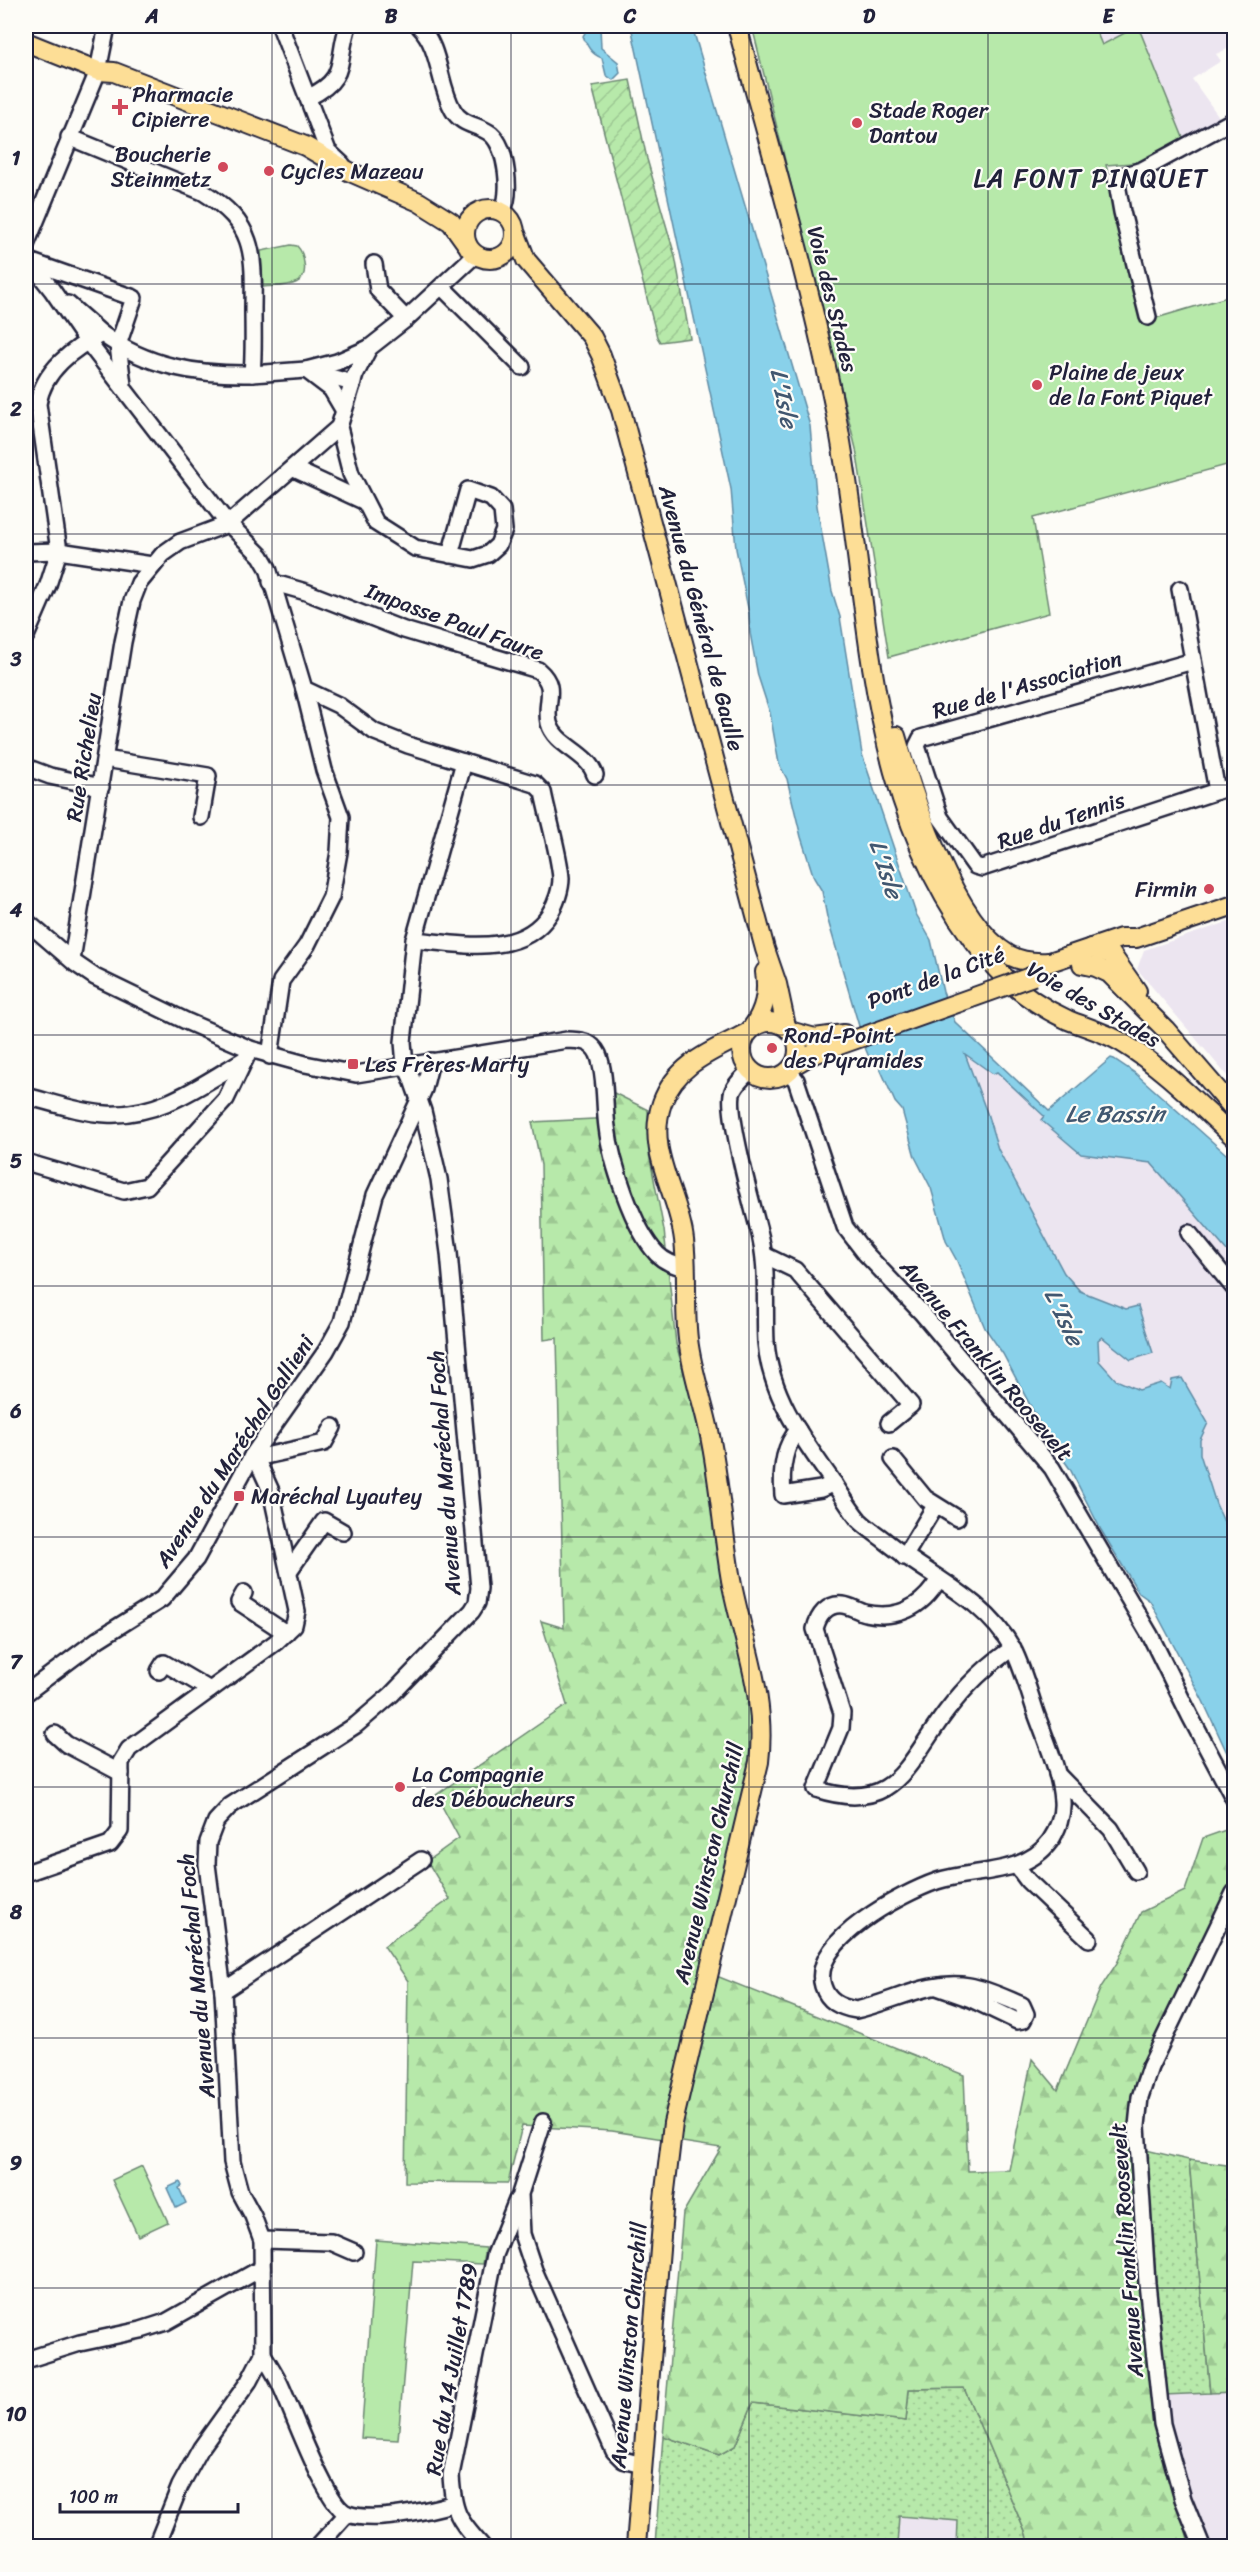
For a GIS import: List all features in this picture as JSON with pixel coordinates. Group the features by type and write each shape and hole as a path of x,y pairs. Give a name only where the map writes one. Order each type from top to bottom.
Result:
{"main road":[{"name":"Voie des Stades","path":"737,26 826,369 838,429 879,710 901,796 932,873 964,927 988,960 1020,993 1054,1013 1122,1042 1157,1068 1234,1137"},
{"path":"26,42 98,71"},
{"name":"Avenue du Général de Gaulle","path":"98,71 111,81 348,171 419,202 451,222 478,252 517,268 570,310"},
{"name":"Avenue du Général de Gaulle","path":"419,202 456,211 477,213"},
{"path":"489,209 502,212 512,221 516,234 512,248 500,258 478,252 466,226 477,213 489,209"},
{"name":"Avenue du Général de Gaulle","path":"516,234 526,260 592,337 621,410 765,949 790,1029"},
{"name":"Voie des Stades","path":"862,587 882,680 903,760 942,863 975,921 990,939 1010,955 1022,961 1049,962"},
{"path":"1029,973 1124,947 1234,905"},
{"path":"1029,973 1049,962 1086,956 1121,938 1124,947 1123,954 1116,971"},
{"name":"Avenue du Général de Gaulle","path":"749,1030 761,1013 766,998 765,949"},
{"path":"1086,956 1096,967 1116,971 1234,1109"},
{"name":"Pont de la Cité","path":"791,1068 806,1057 861,1034 1029,973"},
{"path":"690,1064 707,1057 737,1057 747,1066 765,1078 781,1076 791,1068 799,1048 790,1029 769,1021 749,1030 742,1048 747,1066"},
{"name":"Pont de la Cité","path":"790,1029 810,1038 822,1039 861,1034"},
{"name":"Avenue Winston Churchill","path":"636,2547 664,2199 673,2124 759,1762 763,1733 758,1693 732,1580 711,1440 688,1342 684,1240 680,1218 666,1179 657,1140 662,1104 677,1076 706,1053 749,1030"}],"street":[{"path":"26,245 98,71 107,26"},
{"path":"280,26 328,151 348,171"},
{"path":"309,97 328,87 337,75 348,26"},
{"path":"419,26 432,46 452,110 463,121 484,130 497,142 508,189 506,205 502,212"},
{"path":"1148,317 1116,178 1142,171 1234,120"},
{"path":"69,137 203,192 223,204 237,220 249,240 254,265 252,374"},
{"path":"52,290 102,334 143,358 175,368 214,374 306,370 337,362 369,348 406,319 478,252"},
{"path":"27,259 228,524 261,556 272,582 304,689 324,770 341,817 339,852 331,897 307,945 281,981 270,1056"},
{"path":"27,259 134,298 118,345 123,385"},
{"path":"374,264 378,290 406,319"},
{"path":"442,287 522,367"},
{"path":"26,636 48,585 59,551 38,404 40,392 48,377 61,362 87,341 102,334"},
{"path":"369,348 352,383 339,426 351,474 376,524 416,548 450,555 473,559 489,554 498,545 504,530 502,510 491,498 468,490 450,555"},
{"path":"306,370 352,383"},
{"path":"306,370 331,389 344,411"},
{"name":"Rue Richelieu","path":"72,960 123,642 132,601 139,583 163,554 180,542 228,524 294,469 339,426"},
{"path":"294,469 363,501"},
{"path":"26,552 59,551 152,565"},
{"name":"Impasse Paul Faure","path":"272,582 316,595 404,630 537,670 547,678 550,687 549,722 554,734 592,766 595,775"},
{"path":"1180,589 1217,791"},
{"name":"Rue de l'Association","path":"940,817 917,747 921,738 1193,661"},
{"path":"304,689 338,705 375,732 408,745 535,784 543,792 561,879 555,906 543,925 527,937 507,943 471,945 414,940"},
{"path":"105,759 208,776 201,817"},
{"path":"419,1101 405,1065 403,1042 414,940 464,762"},
{"path":"26,767 50,776 101,787"},
{"name":"Rue du Tennis","path":"940,817 975,866 988,868 1217,791 1234,788"},
{"path":"26,921 72,960 106,982 247,1054 270,1056 356,1074 567,1040 580,1040 591,1044 597,1053 600,1065 607,1130 621,1184 656,1253 667,1262 685,1268"},
{"path":"26,1096 105,1114 135,1113 162,1107 247,1054"},
{"path":"26,1162 124,1191 147,1186 226,1099 247,1054"},
{"name":"Avenue du Maréchal Gallieni","path":"26,1693 97,1640 162,1599 196,1559 254,1457 326,1351 342,1322 375,1195 419,1101 431,1061"},
{"path":"747,1066 733,1090 732,1098 736,1129 765,1255 768,1355 777,1388 798,1430 860,1521 904,1557 960,1592 993,1621 1012,1648 1057,1774 1062,1800 1058,1825 1051,1840 1040,1852 1016,1865 937,1881 877,1910 849,1932 829,1954 822,1971 826,1992 835,2004 855,2010 912,1991 937,1987 970,1986 1022,2005 1026,2014 1023,2020 1017,2021 971,1999 937,1987"},
{"name":"Avenue Franklin Roosevelt","path":"791,1068 845,1227 865,1253 921,1312 1052,1468 1150,1635 1234,1799"},
{"name":"Avenue du Maréchal Foch","path":"156,2547 180,2486 201,2448 249,2381 263,2354 262,2240 253,2216 240,2192 232,2162 223,1991 207,1864 208,1842 216,1821 230,1806 356,1725 391,1695 472,1611 477,1602 479,1588 449,1253 439,1179 419,1101"},
{"path":"1189,1233 1234,1288"},
{"path":"765,1255 795,1270 911,1406 889,1423"},
{"path":"26,1873 110,1844 120,1831 121,1762 129,1749 294,1625 297,1611 271,1491 254,1457 324,1443 333,1427"},
{"path":"798,1430 789,1444 784,1464 783,1495 821,1489 834,1483"},
{"path":"893,1459 925,1498 957,1518"},
{"path":"904,1557 935,1506"},
{"path":"289,1571 324,1521 343,1532"},
{"path":"939,1579 919,1603 904,1613 888,1616 863,1613 843,1605 829,1607 818,1617 815,1629 842,1713 838,1735 816,1789 837,1796 854,1798 866,1796 891,1784 907,1770 946,1712 968,1686 1012,1648"},
{"path":"244,1593 239,1602 286,1633"},
{"path":"159,1671 164,1664 210,1690"},
{"path":"55,1734 66,1744 121,1773"},
{"path":"1057,1774 1111,1829 1136,1871"},
{"path":"223,1991 421,1860"},
{"path":"1016,1865 1028,1881 1089,1939"},
{"name":"Avenue Franklin Roosevelt","path":"1202,2547 1183,2499 1162,2424 1147,2283 1137,2126 1140,2097 1150,2067 1234,1893"},
{"name":"Rue du 14 Juillet 1789","path":"482,2547 467,2530 452,2504 451,2475 495,2255 520,2194 543,2122"},
{"path":"520,2194 522,2234 534,2270 615,2451 623,2460 642,2464"},
{"path":"262,2240 331,2242 354,2252"},
{"path":"26,2360 80,2343 141,2330 166,2322 262,2268"},
{"path":"263,2354 279,2381 325,2486 337,2507 347,2514 374,2517 452,2504"},
{"path":"318,2547 347,2514"}],"shaded area":[{"path":"1094,26 1138,26 1101,45"},
{"path":"1138,26 1234,26 1234,46 1216,54 1221,61 1192,79 1222,121 1184,140"},
{"path":"1234,920 1234,1084 1137,969 1144,950"},
{"path":"964,1053 993,1074 997,1072 1044,1116 1042,1120 1080,1154 1151,1163 1234,1259 1234,1544 1216,1504 1200,1454 1200,1440 1186,1384 1170,1390 1161,1383 1139,1390 1116,1380 1099,1361 1098,1340 1102,1336 1131,1360 1152,1353 1138,1307 1126,1309 1080,1291 1064,1273 998,1149"},
{"path":"1234,2392 1234,2546 1210,2546 1184,2485 1168,2428 1164,2395"},
{"path":"899,2516 958,2521 957,2546 897,2546"}],"green space":[{"name":"Plaine de jeux de la Font Piquet","path":"752,26 1094,26 1102,45 1138,26 1184,140 1147,162 1106,165 1146,321 1234,295 1234,463 1033,518 1049,613 889,657 856,449"},
{"path":"630,80 647,159 675,256 690,338 660,342 657,337 592,86"},
{"path":"291,245 297,246 302,254 304,271 302,277 292,284 263,287 261,251"},
{"path":"612,1092 648,1110 649,1154 664,1230 676,1344 703,1440 753,1697 755,1734 734,1837 699,1969 964,2075 968,2171 1009,2170 1032,2059 1058,2090 1101,1987 1117,1963 1141,1912 1185,1891 1203,1838 1234,1827 1234,1894 1228,1892 1140,2069 1130,2116 1155,2419 1190,2546 1029,2546 964,2388 909,2389 906,2421 753,2403 735,2446 719,2455 663,2436 683,2213 721,2148 612,2131 522,2126 508,2183 405,2182 408,1981 384,1946 450,1899 427,1861 459,1838 436,1795 567,1705 541,1621 564,1628 557,1338 544,1340 541,1165 532,1122 615,1118"},
{"path":"1146,2150 1189,2160 1210,2393 1164,2395"},
{"path":"1189,2160 1234,2166 1234,2392 1210,2393"},
{"path":"142,2166 168,2222 138,2236 112,2180"},
{"path":"376,2240 486,2248 483,2264 413,2261 398,2440 361,2438"},
{"path":"964,2388 1029,2546 957,2546 958,2521 899,2516 897,2546 655,2546 663,2436 719,2455 735,2446 753,2403 906,2421 909,2389"}],"water":[{"path":"589,26 600,26 601,48 618,62 620,73 613,80 606,75 602,58 592,52 583,36"},
{"path":"631,26 692,26 810,426 817,506 832,591 840,617 862,754 916,914 931,940 943,992 955,1022 1049,1111 1111,1058 1114,1059 1135,1073 1234,1161 1234,1259 1151,1163 1081,1154 1041,1120 1044,1116 997,1072 993,1074 965,1054 998,1149 1064,1273 1080,1291 1126,1309 1138,1306 1153,1353 1131,1360 1102,1337 1098,1340 1099,1361 1116,1380 1139,1390 1161,1383 1170,1389 1172,1380 1182,1378 1208,1423 1200,1440 1200,1454 1216,1504 1234,1544 1234,1768 1203,1701 1150,1601 1139,1593 1101,1530 1070,1469 1046,1435 1003,1354 985,1328 957,1261 946,1241 931,1188 915,1157 902,1110 895,1102 875,1057 869,1057 866,1050 827,917 822,891 814,878 787,779 779,764 770,713 758,676 750,633 749,613 736,549 731,489"},
{"path":"180,2182 182,2186 179,2188 186,2203 176,2208 167,2188"}],"place":[{"name":"Pharmacie Cipierre","path":"120,107"},
{"name":"Stade Roger Dantou","path":"857,123"},
{"name":"Boucherie Steinmetz","path":"223,167"},
{"name":"Cycles Mazeau","path":"269,171"},
{"name":"Plaine de jeux de la Font Piquet","path":"1037,385"},
{"name":"Firmin","path":"1209,889"},
{"name":"Rond-Point des Pyramides","path":"772,1048"},
{"name":"Les Frères Marty","path":"353,1064"},
{"name":"Maréchal Lyautey","path":"239,1496"},
{"name":"La Compagnie des Déboucheurs","path":"400,1787"}],"district":[{"name":"LA FONT PINQUET","path":"1091,178"}],"water label":[{"name":"L'Isle","path":"784,398"},
{"name":"L'Isle","path":"886,869"},
{"name":"Le Bassin","path":"1115,1114"},
{"name":"L'Isle","path":"1064,1317"}]}
